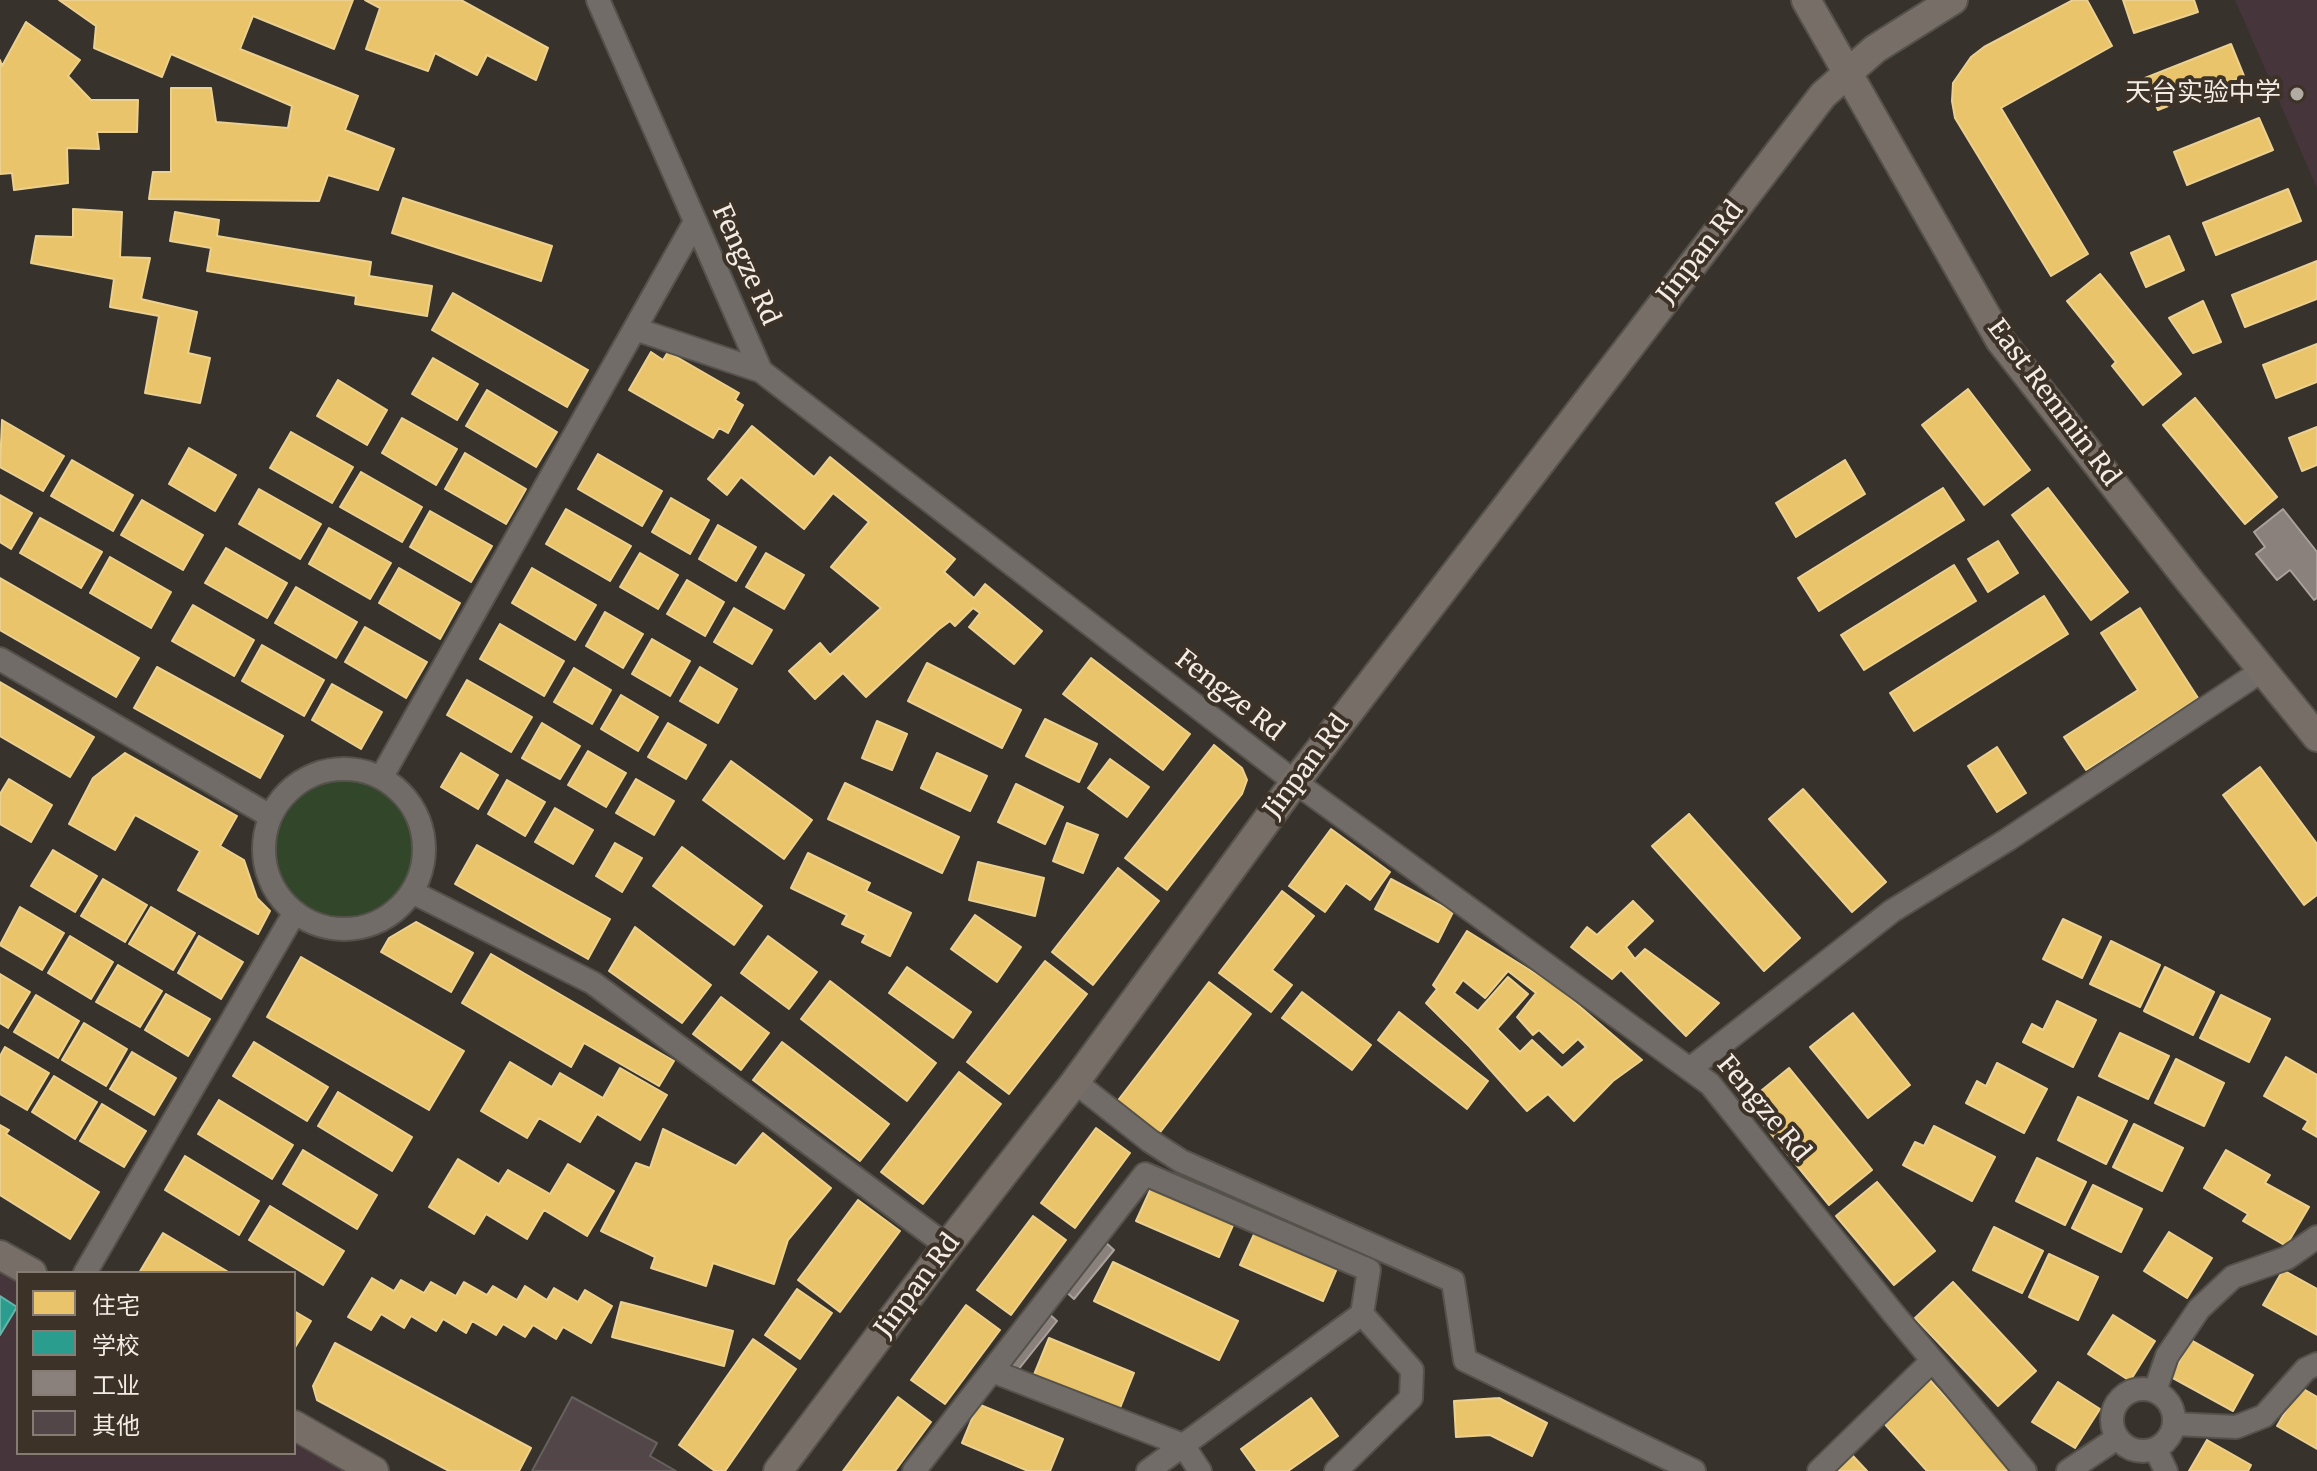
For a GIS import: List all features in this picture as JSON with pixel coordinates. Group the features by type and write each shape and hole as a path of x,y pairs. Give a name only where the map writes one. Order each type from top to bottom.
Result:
{"main road":[{"name":"East Renmin Rd","path":"1806,0 2000,340 2188,579 2263,670 2313,722"},
{"name":"Jinpan Rd","path":"778,1471 1075,1082 1295,782 1823,95 1875,49 1953,0"},
{"path":"0,1255 28,1271"},
{"path":"296,1426 374,1471"}],"street":[{"name":"Fengze Rd","path":"598,0 761,371 1295,782 1710,1084 1932,1361 2025,1471"},
{"path":"381,778 695,222"},
{"path":"635,329 761,371"},
{"path":"0,659 270,816"},
{"path":"1691,1068 1892,911 2007,840 2263,670"},
{"path":"330,769 356,769 381,778 402,794 417,816 424,841 422,867 412,892 394,911 371,924 345,929 318,925 295,912 277,893 266,869 263,842 270,816 284,794 305,778 330,769"},
{"path":"412,892 593,983 947,1246"},
{"path":"86,1271 295,912"},
{"path":"1075,1082 1150,1141 1181,1161 1453,1281 1465,1360 1694,1471"},
{"path":"914,1471 1145,1174 1369,1270 1362,1314 1148,1471"},
{"path":"2155,1391 2167,1356 2199,1309 2222,1287 2233,1277 2287,1258 2317,1237"},
{"path":"1336,1471 1411,1398 1412,1370 1362,1314"},
{"path":"1819,1471 1932,1361"},
{"path":"2175,1424 2236,1427 2264,1416 2306,1369 2317,1364"},
{"path":"992,1371 1183,1445 1200,1471"},
{"path":"2135,1390 2155,1391 2170,1404 2175,1424 2165,1444 2156,1450 2134,1451 2117,1438 2111,1419 2118,1400 2135,1390"},
{"path":"2068,1471 2117,1438"},
{"path":"2156,1450 2166,1471"}],"shaded area":[{"name":"天台实验中学","path":"2235,0 2317,0 2317,188"},
{"path":"0,1255 16,1271 16,1455 296,1455 296,1426 374,1471 0,1471"}],"green space":[{"path":"344,769 374,775 400,793 418,819 424,849 418,879 400,905 374,923 344,929 314,923 288,905 270,879 264,849 270,819 288,793 314,775"}],"building: 住宅":[{"path":"59,0 353,0 334,49 253,16 240,49 358,96 345,130 394,149 378,190 328,175 319,201 149,199 153,172 171,172 171,88 211,88 216,122 288,128 292,106 171,54 162,77 94,48 96,26"},
{"path":"365,0 461,0 548,48 536,80 487,55 477,75 435,53 428,71 366,49 380,8"},
{"path":"2073,0 2087,0 2112,46 2001,108 2088,254 2051,276 1955,118 1953,83 1971,57 1984,47"},
{"path":"2123,0 2194,0 2198,12 2134,33"},
{"path":"26,22 80,60 68,76 91,100 138,100 137,132 97,132 99,149 67,148 68,183 14,190 12,173 0,174 0,60 2,66"},
{"path":"2231,44 2244,76 2158,110 2145,78"},
{"path":"2259,118 2273,150 2187,185 2174,152"},
{"path":"2288,189 2301,221 2216,255 2203,223"},
{"path":"403,198 552,246 541,281 392,233"},
{"path":"73,209 122,212 120,257 150,258 141,299 197,312 188,353 210,358 200,403 145,393 159,316 110,307 114,279 31,263 36,236 73,237"},
{"path":"175,212 219,220 217,236 371,262 369,276 432,286 427,316 355,304 356,296 207,271 211,248 170,241"},
{"path":"2169,236 2184,270 2146,287 2131,253"},
{"path":"2317,261 2317,299 2245,327 2232,295"},
{"path":"2100,274 2181,374 2143,405 2112,366 2116,362 2067,301"},
{"path":"453,293 588,370 567,407 432,330"},
{"path":"2203,301 2221,342 2193,353 2169,318"},
{"path":"2317,344 2317,382 2276,398 2263,365"},
{"path":"651,352 663,360 668,352 739,393 735,400 743,405 728,433 719,428 713,438 629,390"},
{"path":"433,358 478,384 457,420 412,394"},
{"path":"338,380 387,410 367,445 317,416"},
{"path":"1968,389 2030,470 1984,505 1922,425"},
{"path":"487,390 557,432 536,467 466,426"},
{"path":"2195,398 2277,497 2245,524 2163,425"},
{"path":"402,418 457,449 436,485 382,453"},
{"path":"2,420 64,456 43,491 0,467"},
{"path":"752,426 814,477 830,457 955,559 944,572 974,598 985,584 1042,631 1014,664 969,627 980,613 973,608 955,626 950,621 938,630 866,697 843,673 815,699 789,671 820,643 830,655 881,608 831,567 869,522 833,493 804,529 741,477 727,495 708,479"},
{"path":"2317,427 2317,465 2302,471 2289,438"},
{"path":"291,432 353,467 332,503 270,468"},
{"path":"189,448 236,475 215,511 169,484"},
{"path":"465,453 526,489 506,524 445,489"},
{"path":"598,454 662,491 642,526 578,489"},
{"path":"72,460 133,495 113,531 51,496"},
{"path":"1845,460 1865,494 1796,537 1776,503"},
{"path":"361,472 422,507 402,542 340,507"},
{"path":"1943,488 1964,520 1819,611 1798,578"},
{"path":"2048,488 2128,592 2091,620 2012,515"},
{"path":"259,489 321,524 300,559 239,524"},
{"path":"0,495 32,513 11,549 0,542"},
{"path":"671,498 709,520 690,554 652,532"},
{"path":"142,500 203,535 183,570 121,535"},
{"path":"566,509 631,546 610,581 546,544"},
{"path":"430,511 492,546 471,582 410,547"},
{"path":"40,518 102,552 81,588 20,553"},
{"path":"718,525 756,547 736,581 699,559"},
{"path":"329,528 391,563 370,599 309,564"},
{"path":"1998,541 2018,573 1988,592 1968,559"},
{"path":"226,548 287,583 267,618 205,583"},
{"path":"640,553 678,575 658,609 620,587"},
{"path":"766,553 804,575 784,609 746,587"},
{"path":"110,557 171,592 151,628 90,593"},
{"path":"1954,565 1976,601 1864,670 1841,635"},
{"path":"399,568 460,603 440,639 379,603"},
{"path":"532,568 596,605 575,640 512,603"},
{"path":"0,578 139,658 116,697 0,630"},
{"path":"687,580 724,602 705,636 667,614"},
{"path":"296,587 357,622 336,658 275,623"},
{"path":"2044,596 2068,634 1914,731 1890,693"},
{"path":"193,605 254,640 234,676 172,641"},
{"path":"734,608 772,630 752,664 714,642"},
{"path":"2140,608 2198,698 2086,770 2064,737 2138,690 2101,633"},
{"path":"605,612 643,634 623,668 586,646"},
{"path":"500,624 564,661 544,696 480,659"},
{"path":"365,627 427,662 406,698 345,662"},
{"path":"652,639 690,661 670,696 632,674"},
{"path":"262,645 324,680 304,716 242,681"},
{"path":"1091,658 1190,734 1163,770 1063,694"},
{"path":"927,663 1021,710 1002,748 908,701"},
{"path":"157,667 283,736 260,778 134,708"},
{"path":"700,667 737,689 718,723 680,701"},
{"path":"574,668 611,690 592,724 554,702"},
{"path":"467,680 532,717 511,752 447,715"},
{"path":"0,682 94,737 70,777 0,736"},
{"path":"332,684 382,712 361,749 312,720"},
{"path":"621,695 658,717 638,751 601,729"},
{"path":"1045,719 1097,744 1079,782 1026,756"},
{"path":"877,721 907,734 892,770 862,758"},
{"path":"542,723 580,746 560,779 522,758"},
{"path":"668,723 706,745 686,779 648,757"},
{"path":"1214,745 1242,768 1247,780 1242,794 1167,890 1125,858"},
{"path":"1997,747 2026,793 1997,812 1968,766"},
{"path":"588,751 626,773 606,807 568,785"},
{"path":"125,753 237,816 220,846 244,860 257,898 270,911 258,934 178,890 200,851 135,815 115,850 69,824 93,778"},
{"path":"461,753 498,775 478,809 441,787"},
{"path":"937,753 987,776 970,811 921,788"},
{"path":"1110,759 1149,787 1127,817 1088,788"},
{"path":"731,761 812,820 784,859 703,800"},
{"path":"2260,767 2317,844 2317,895 2304,905 2223,795"},
{"path":"9,779 52,805 31,842 0,824 0,794"},
{"path":"636,779 674,801 654,835 616,813"},
{"path":"507,780 545,802 525,836 488,814"},
{"path":"845,783 959,837 942,873 828,819"},
{"path":"1016,784 1063,807 1045,844 998,822"},
{"path":"1803,789 1886,882 1852,912 1769,819"},
{"path":"555,808 593,830 573,864 535,842"},
{"path":"1689,814 1800,938 1764,971 1652,846"},
{"path":"1067,823 1098,835 1083,873 1053,861"},
{"path":"1331,829 1390,872 1370,900 1346,883 1325,912 1289,886"},
{"path":"615,843 642,858 622,892 596,876"},
{"path":"477,845 610,919 588,959 455,884"},
{"path":"682,847 762,906 734,945 653,886"},
{"path":"53,850 97,876 75,912 31,886"},
{"path":"808,853 870,883 866,891 911,913 890,956 862,942 866,935 842,924 847,915 791,888"},
{"path":"978,862 1044,878 1035,916 969,900"},
{"path":"1118,868 1159,901 1093,985 1052,952"},
{"path":"103,879 147,905 125,942 81,916"},
{"path":"1391,879 1453,912 1438,942 1375,909"},
{"path":"1282,891 1314,916 1272,970 1292,985 1271,1012 1219,973"},
{"path":"1633,901 1653,921 1626,947 1635,959 1645,949 1719,1003 1686,1036 1621,970 1612,979 1571,947 1587,927 1597,935"},
{"path":"20,907 64,933 42,970 0,945"},
{"path":"151,907 195,933 173,970 129,944"},
{"path":"975,915 1021,947 997,982 951,949"},
{"path":"2063,919 2101,937 2082,978 2043,959"},
{"path":"416,922 473,953 451,992 381,952 389,938"},
{"path":"635,927 711,985 682,1023 609,971"},
{"path":"1467,931 1557,987 1642,1060 1613,1081 1574,1121 1548,1094 1527,1111 1426,1003 1437,989 1433,985","holes":["1508,971 1536,993 1517,1017 1533,1035 1539,1030 1563,1053 1578,1039 1586,1047 1562,1068 1532,1040 1520,1052 1497,1029 1528,994 1508,977 1478,1011 1454,993 1463,980 1485,998"]},
{"path":"70,936 113,962 91,999 48,973"},
{"path":"199,936 243,962 221,999 178,973"},
{"path":"768,936 817,972 789,1009 741,973"},
{"path":"2111,941 2160,965 2140,1007 2090,984"},
{"path":"491,954 674,1061 659,1086 584,1043 571,1067 462,1003"},
{"path":"301,957 464,1051 429,1110 267,1017"},
{"path":"1045,961 1087,994 1009,1094 967,1062"},
{"path":"118,965 162,991 140,1027 96,1002"},
{"path":"907,967 971,1012 953,1038 889,993"},
{"path":"2165,967 2214,992 2193,1035 2144,1011"},
{"path":"0,974 30,992 8,1028 0,1023"},
{"path":"830,981 936,1063 907,1101 801,1019"},
{"path":"1209,982 1251,1014 1158,1135 1116,1103"},
{"path":"1302,992 1371,1045 1352,1070 1282,1018"},
{"path":"166,994 210,1019 188,1056 145,1030"},
{"path":"36,995 79,1021 58,1058 14,1032"},
{"path":"2221,995 2270,1019 2249,1062 2200,1038"},
{"path":"721,997 769,1033 741,1070 693,1034"},
{"path":"2057,1001 2096,1020 2073,1067 2023,1042 2032,1024 2043,1030"},
{"path":"1399,1012 1488,1081 1467,1109 1378,1040"},
{"path":"1853,1013 1910,1085 1868,1118 1810,1047"},
{"path":"84,1023 127,1049 106,1086 62,1060"},
{"path":"2120,1033 2169,1056 2148,1099 2099,1076"},
{"path":"254,1042 328,1087 307,1121 233,1076"},
{"path":"782,1042 889,1124 860,1161 753,1080"},
{"path":"5,1047 49,1073 27,1110 0,1094 0,1056"},
{"path":"132,1052 176,1078 154,1115 110,1089"},
{"path":"2286,1057 2317,1075 2317,1137 2303,1129 2308,1121 2264,1096"},
{"path":"2176,1059 2224,1083 2204,1126 2155,1103"},
{"path":"510,1062 552,1087 560,1073 603,1098 620,1068 667,1095 640,1140 597,1114 580,1142 539,1118 527,1138 481,1111"},
{"path":"1997,1063 2047,1089 2024,1133 1966,1103 1977,1081 1986,1086"},
{"path":"1789,1068 1872,1170 1829,1205 1746,1103"},
{"path":"959,1072 1001,1104 923,1204 881,1172"},
{"path":"54,1076 97,1102 75,1139 32,1112"},
{"path":"338,1092 412,1137 392,1171 318,1126"},
{"path":"2078,1097 2127,1121 2106,1164 2058,1140"},
{"path":"219,1100 293,1145 272,1179 198,1134"},
{"path":"102,1104 146,1131 124,1167 80,1141"},
{"path":"2134,1124 2183,1148 2162,1191 2113,1167"},
{"path":"0,1125 9,1130 6,1134 99,1192 70,1239 0,1195"},
{"path":"1934,1126 1995,1157 1972,1201 1903,1165 1915,1142 1924,1146"},
{"path":"1096,1128 1130,1153 1075,1228 1041,1203"},
{"path":"663,1129 736,1166 763,1133 831,1188 788,1240 774,1284 713,1263 706,1286 651,1268 655,1257 601,1231 636,1163 650,1168"},
{"path":"303,1150 377,1195 357,1229 283,1184"},
{"path":"2226,1150 2270,1175 2265,1183 2309,1207 2286,1246 2243,1221 2248,1214 2204,1188"},
{"path":"185,1156 259,1201 239,1235 165,1190"},
{"path":"2037,1158 2086,1182 2065,1225 2016,1201"},
{"path":"458,1159 499,1184 508,1170 550,1194 568,1164 614,1191 587,1236 544,1210 527,1239 486,1214 474,1234 429,1207"},
{"path":"1877,1182 1935,1251 1894,1285 1836,1216"},
{"path":"2093,1185 2142,1209 2121,1252 2072,1228"},
{"path":"1152,1186 1234,1223 1219,1257 1136,1221"},
{"path":"858,1200 900,1231 840,1312 798,1280"},
{"path":"270,1206 344,1251 323,1285 249,1240"},
{"path":"1033,1216 1066,1240 1011,1315 977,1290"},
{"path":"1994,1227 2043,1251 2022,1293 1973,1270"},
{"path":"1256,1230 1338,1266 1323,1301 1240,1265"},
{"path":"2169,1232 2212,1258 2187,1298 2144,1271"},
{"path":"163,1233 227,1271 140,1271"},
{"path":"2049,1254 2098,1277 2078,1320 2029,1297"},
{"path":"1113,1262 1238,1321 1219,1360 1094,1301"},
{"path":"2283,1270 2317,1289 2317,1335 2263,1305"},
{"path":"372,1278 394,1291 401,1280 424,1293 431,1282 456,1296 464,1282 487,1295 493,1286 517,1300 525,1286 547,1300 554,1288 578,1302 585,1290 612,1306 591,1343 563,1327 556,1339 533,1325 525,1337 503,1324 496,1335 472,1321 466,1333 443,1319 436,1331 411,1316 404,1328 381,1314 371,1330 348,1317"},
{"path":"1953,1282 2036,1371 1998,1406 1915,1318"},
{"path":"797,1289 832,1313 800,1359 765,1335"},
{"path":"621,1302 733,1331 724,1366 612,1337"},
{"path":"966,1305 1000,1330 945,1404 911,1380"},
{"path":"296,1312 311,1321 296,1346"},
{"path":"2113,1315 2155,1341 2130,1381 2088,1354"},
{"path":"1049,1338 1134,1373 1118,1413 1033,1377"},
{"path":"753,1339 796,1369 725,1471 715,1471 679,1445"},
{"path":"2191,1340 2253,1375 2233,1411 2171,1377"},
{"path":"335,1343 531,1448 519,1471 449,1471 317,1400 313,1386"},
{"path":"1929,1379 2012,1471 1927,1471 1882,1421"},
{"path":"2058,1382 2100,1409 2075,1448 2032,1422"},
{"path":"2300,1387 2317,1397 2317,1449 2277,1426"},
{"path":"898,1397 931,1422 895,1471 843,1471"},
{"path":"1311,1398 1338,1436 1288,1471 1257,1471 1241,1449"},
{"path":"1499,1398 1547,1423 1532,1456 1490,1435 1456,1437 1454,1401"},
{"path":"978,1404 1063,1439 1050,1471 1028,1471 962,1443"},
{"path":"2207,1440 2251,1465 2248,1471 2189,1471"},
{"path":"1853,1456 1867,1471 1836,1471"}],"building: 学校":[{"path":"0,1296 16,1309 0,1335"}],"building: 工业":[{"path":"2283,509 2317,552 2317,598 2314,600 2290,570 2277,580 2256,554 2265,547 2254,532"},
{"path":"1104,1241 1114,1250 1074,1299 1064,1290"},
{"path":"1047,1312 1057,1321 1018,1370 1007,1361"}],"building: 其他":[{"path":"572,1397 657,1443 650,1456 676,1471 532,1471"}],"place":[{"name":"天台实验中学","path":"2297,94"}]}
